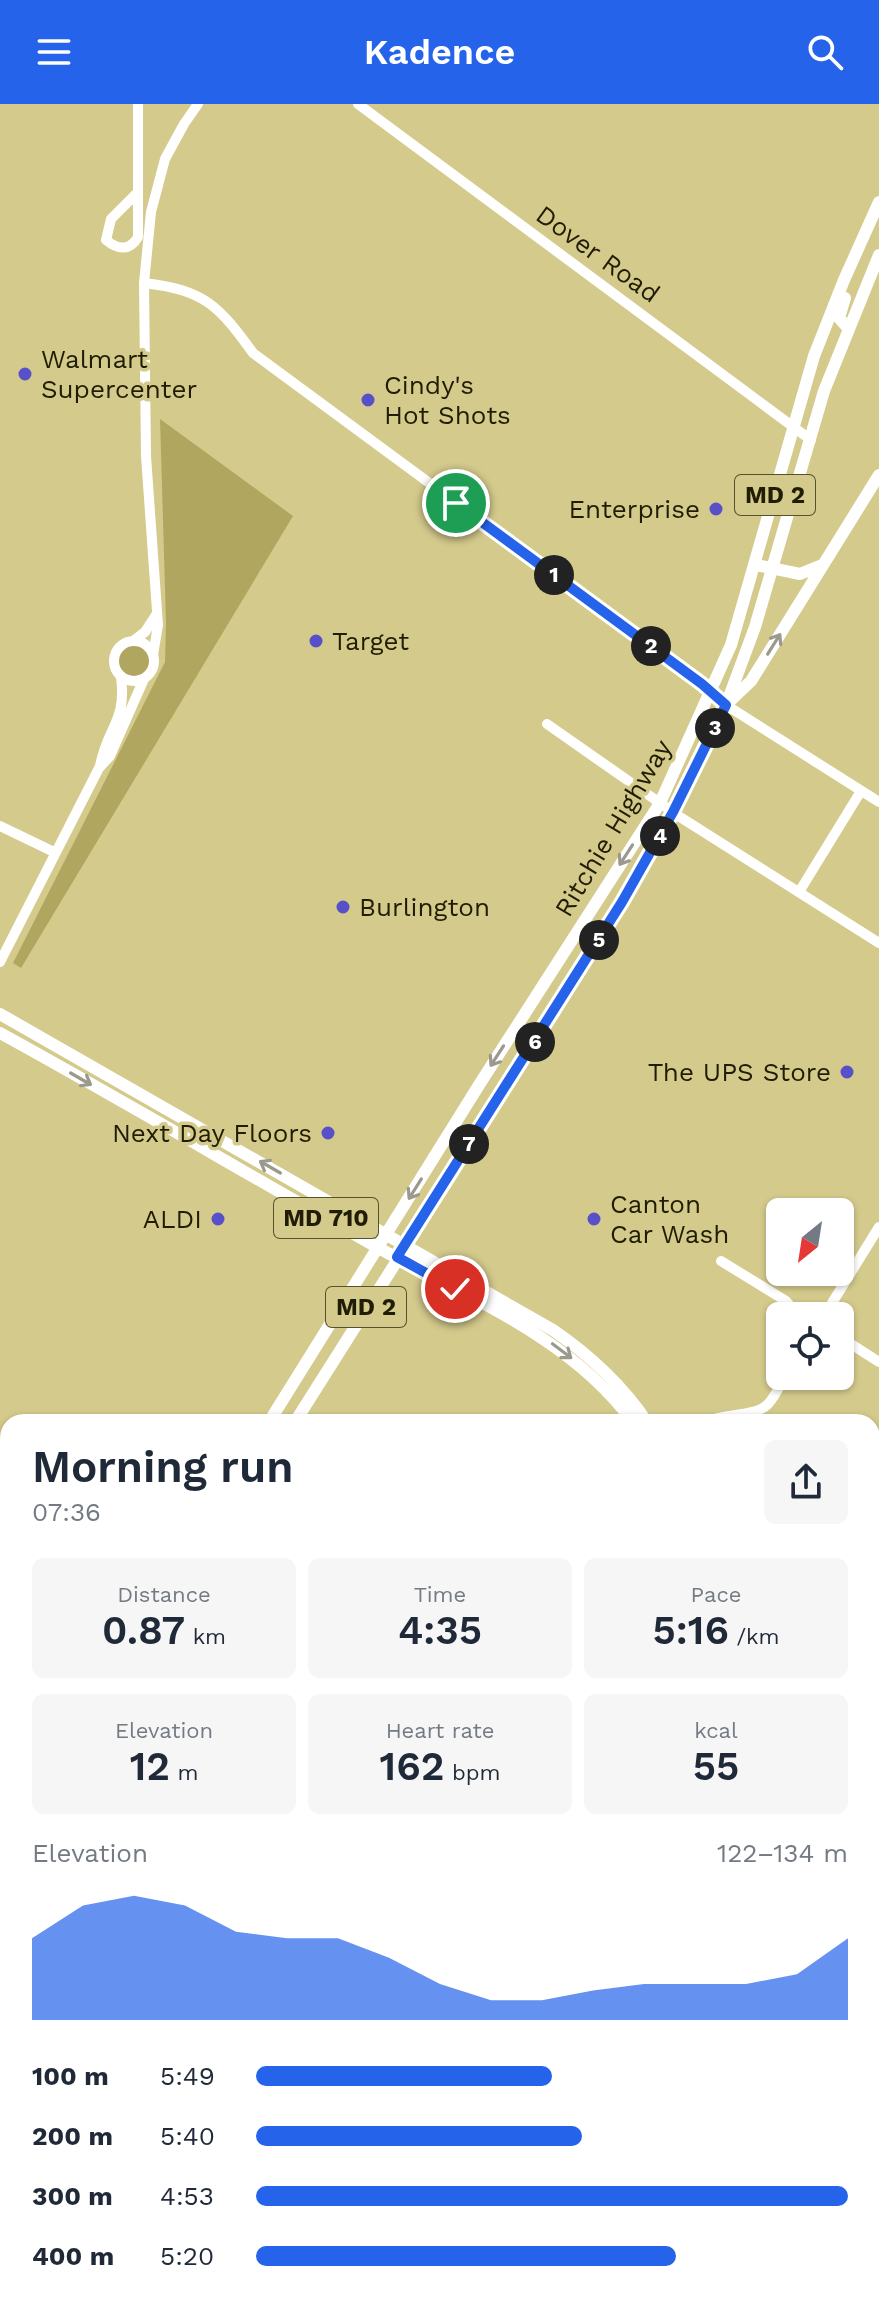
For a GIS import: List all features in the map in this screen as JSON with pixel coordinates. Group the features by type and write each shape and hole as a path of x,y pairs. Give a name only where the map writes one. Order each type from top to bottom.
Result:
{"main road":[{"name":"Ritchie Highway","path":"277,1414 386,1234 660,803 731,645 824,328 879,202"},
{"name":"Ritchie Highway","path":"300,1414 553,1014 673,812 726,705 774,569 824,391 879,255"},
{"path":"846,275 848,291 839,318 848,328"},
{"path":"824,328 829,330 836,343 824,391"},
{"path":"726,705 751,681 879,475"},
{"path":"756,565 800,574 822,565"},
{"name":"MD 710","path":"0,1014 405,1244"},
{"name":"MD 710","path":"0,1033 397,1257"},
{"path":"405,1244 578,1347 629,1395 642,1414"},
{"path":"397,1257 528,1328 561,1350 591,1374 626,1414"}],"street":[{"path":"136,194 111,219 106,240 114,246 124,248 133,245 138,237 138,104"},
{"path":"0,962 54,852 99,768 110,756 144,679 153,670 158,625 146,456 144,283 151,212 165,159 198,104"},
{"name":"Dover Road","path":"358,104 811,440"},
{"path":"144,283 169,286 212,304 229,319 253,353 726,705 879,802"},
{"path":"99,768 102,752 122,707 121,677 114,657 120,647 145,632 156,615"},
{"path":"133,641 148,646 153,655"},
{"path":"121,677 132,681 144,679"},
{"path":"547,724 673,812 879,943"},
{"path":"799,892 861,791"},
{"path":"0,826 54,852"},
{"path":"833,1302 879,1228"},
{"path":"721,1261 787,1302"},
{"path":"854,1346 879,1362"},
{"path":"734,1414 759,1411 768,1404 776,1390"}],"shaded area":[{"path":"160,419 293,516 21,968 13,963 165,662"},
{"path":"134,645 145,650 150,661 145,672 134,677 123,672 118,661 123,650"}],"place":[{"name":"Walmart Supercenter","path":"25,374"},
{"name":"Cindy's Hot Shots","path":"368,400"},
{"name":"Enterprise","path":"716,509"},
{"name":"Target","path":"316,641"},
{"name":"Burlington","path":"343,907"},
{"name":"The UPS Store","path":"847,1072"},
{"name":"Next Day Floors","path":"328,1133"},
{"name":"ALDI","path":"218,1219"},
{"name":"Canton Car Wash","path":"594,1219"}],"route":[{"path":"455,1289 397,1257 622,902 659,839 726,705 702,684 456,503"}]}
